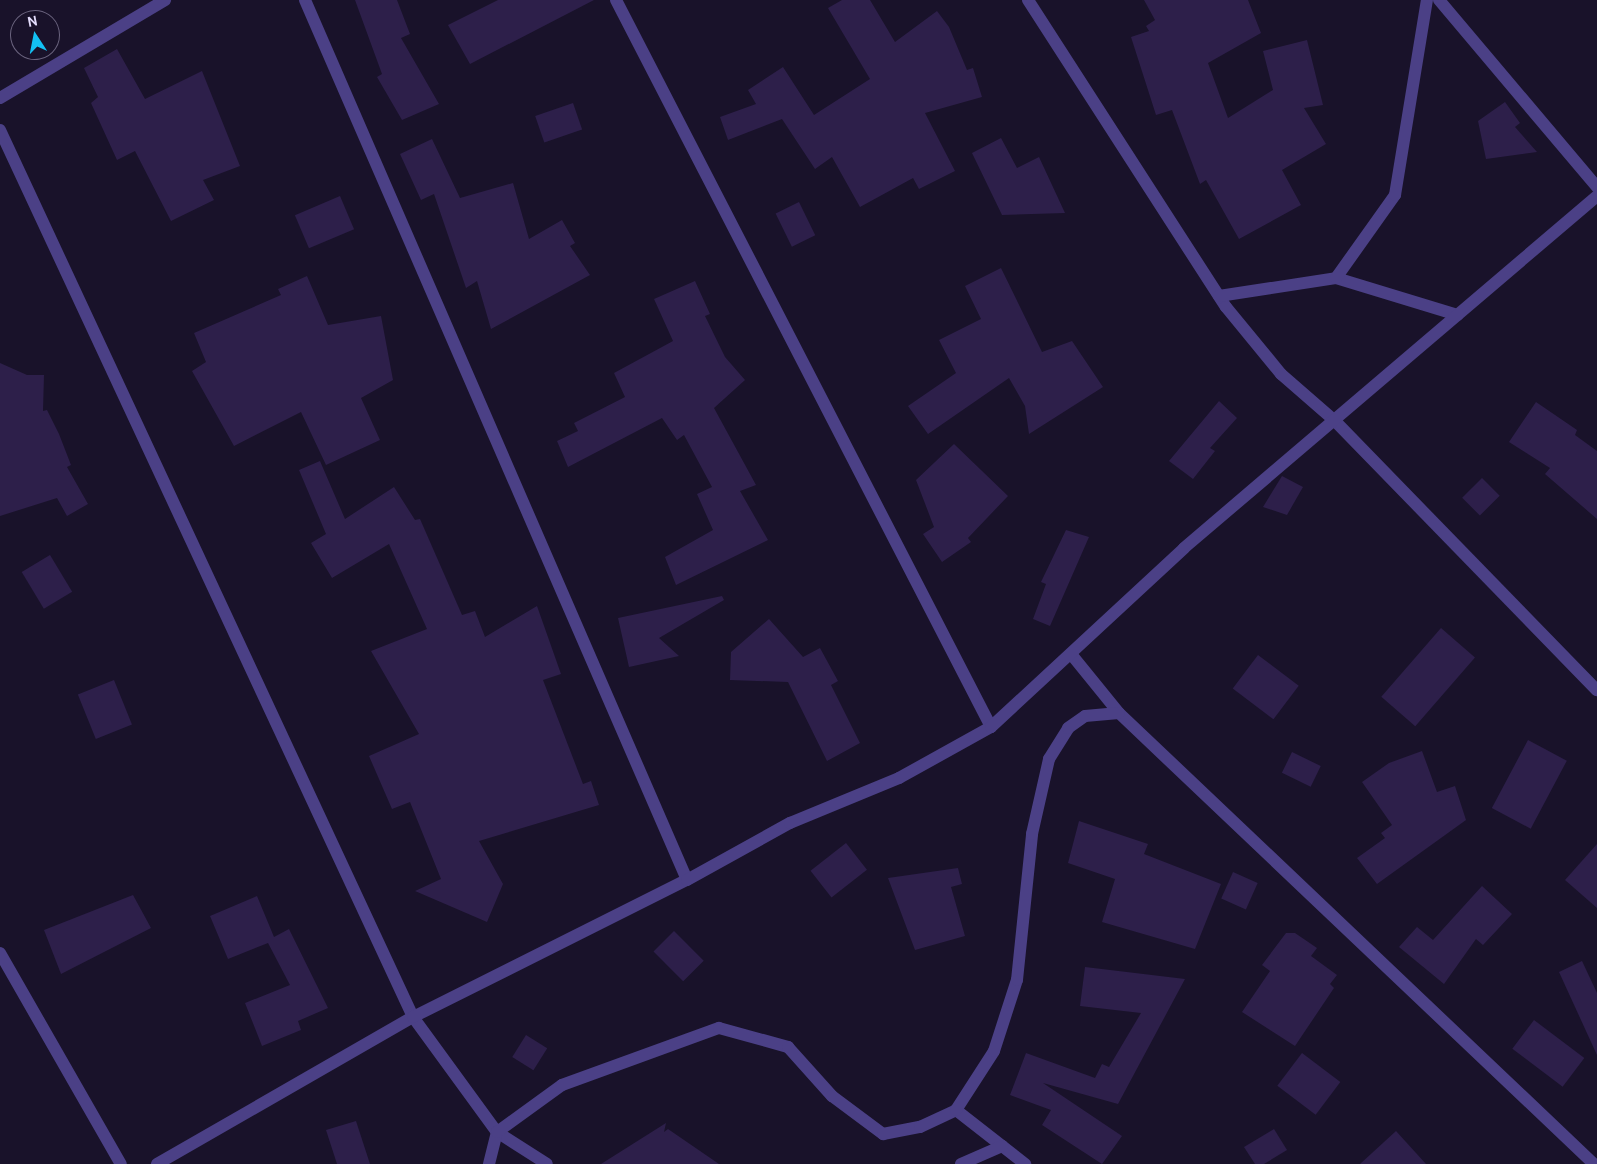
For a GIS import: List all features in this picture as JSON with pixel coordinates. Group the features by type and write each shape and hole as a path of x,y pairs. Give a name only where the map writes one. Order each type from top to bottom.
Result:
{"street":[{"path":"0,98 165,0"},
{"path":"305,0 687,880"},
{"path":"616,0 991,727"},
{"path":"1028,0 1219,296 1281,374 1334,420 1597,690"},
{"path":"1336,278 1396,195 1427,0"},
{"path":"1439,0 1597,187"},
{"path":"0,130 413,1017 497,1132 546,1164"},
{"path":"157,1164 413,1017 687,880 790,823 899,778 991,727 1184,548 1597,196"},
{"path":"1219,296 1336,278 1458,315"},
{"path":"1071,654 1119,713 1594,1164"},
{"path":"489,1164 497,1132 562,1085 719,1028 788,1047 832,1096 883,1134 920,1127 956,1110 994,1051 1017,980 1032,834 1049,759 1068,728 1085,716 1119,713"},
{"path":"0,952 122,1164"},
{"path":"956,1110 1025,1164"},
{"path":"961,1164 1002,1146"}],"building":[{"path":"355,0 397,0 410,34 401,38 439,104 402,120 377,77 382,74"},
{"path":"498,0 594,0 470,64 448,25"},
{"path":"842,0 870,0 895,42 937,11 949,27 967,70 973,68 982,97 925,113 955,171 919,189 913,178 860,207 832,157 815,169 782,119 728,140 720,117 756,104 748,90 783,67 814,115 870,79 828,8"},
{"path":"1144,0 1248,0 1261,33 1208,63 1228,118 1273,90 1263,51 1307,40 1323,105 1304,108 1326,144 1282,170 1301,205 1239,239 1206,180 1200,184 1172,110 1156,115 1131,37 1149,31 1146,26 1155,20"},
{"path":"117,49 145,99 202,71 240,166 203,180 214,200 171,221 135,151 117,160 91,103 98,97 84,68"},
{"path":"1505,102 1520,123 1515,127 1537,152 1486,159 1478,121"},
{"path":"573,103 582,129 544,142 535,116"},
{"path":"1001,138 1017,168 1039,157 1065,213 1002,215 972,153"},
{"path":"432,139 460,198 513,183 529,239 562,220 575,243 570,246 590,275 491,329 477,281 466,288 434,194 421,200 400,154"},
{"path":"340,196 354,229 309,248 295,215"},
{"path":"799,202 815,235 792,247 776,213"},
{"path":"1001,268 1042,352 1072,341 1103,387 1029,434 1025,406 1009,378 928,434 908,406 956,373 939,340 981,319 965,286"},
{"path":"307,276 328,325 381,316 393,380 361,398 380,440 326,465 301,412 234,446 192,371 206,362 194,333 281,295 278,289"},
{"path":"695,281 710,314 705,316 725,357 745,380 714,408 756,485 740,491 768,540 676,585 665,557 713,530 697,494 712,487 684,435 677,440 662,418 568,467 557,441 578,431 574,423 625,397 614,373 673,341 654,299"},
{"path":"0,363 27,375 44,375 43,411 47,410 59,434 71,465 67,467 88,504 67,516 57,498 0,516"},
{"path":"1219,401 1237,418 1210,448 1215,451 1193,479 1169,461"},
{"path":"1536,402 1577,430 1575,435 1597,451 1597,519 1545,474 1550,468 1509,442"},
{"path":"954,444 1008,496 968,538 971,542 942,562 923,534 934,527 916,480"},
{"path":"320,461 345,519 394,487 415,520 420,519 462,615 475,611 485,637 537,606 561,674 543,680 583,784 591,781 599,805 479,841 503,884 487,922 415,891 441,879 410,802 392,809 369,756 419,734 371,651 427,629 389,544 332,578 311,543 326,534 299,470"},
{"path":"1282,476 1303,487 1287,515 1263,507"},
{"path":"1482,478 1500,496 1480,515 1462,498"},
{"path":"1066,530 1089,537 1050,626 1033,619 1046,584 1041,582"},
{"path":"50,555 72,592 44,609 22,572"},
{"path":"722,596 724,600 659,638 679,656 629,667 618,618"},
{"path":"769,619 803,657 820,648 838,681 831,685 860,743 827,761 788,682 730,680 731,652"},
{"path":"1441,628 1475,658 1415,726 1381,697"},
{"path":"1258,655 1299,686 1273,719 1233,689"},
{"path":"114,680 132,725 96,739 78,695"},
{"path":"1528,740 1567,761 1531,829 1492,808"},
{"path":"1422,751 1437,792 1455,786 1466,820 1377,884 1357,858 1385,838 1381,833 1392,825 1362,782 1389,763"},
{"path":"1292,752 1321,766 1311,787 1282,773"},
{"path":"1079,821 1148,844 1144,854 1221,884 1195,949 1102,922 1115,879 1068,863"},
{"path":"846,843 867,870 831,897 811,871"},
{"path":"1597,844 1597,908 1565,880"},
{"path":"958,868 962,884 951,887 965,936 915,950 888,878"},
{"path":"1233,872 1258,883 1246,909 1221,898"},
{"path":"1482,886 1512,914 1483,945 1476,939 1444,984 1399,947 1417,927 1433,940"},
{"path":"133,895 151,928 61,974 44,930"},
{"path":"257,896 274,937 289,929 328,1008 298,1021 301,1030 262,1046 245,1003 290,985 268,943 228,959 210,916"},
{"path":"674,931 704,961 683,981 653,952"},
{"path":"1286,933 1295,933 1317,948 1311,956 1337,975 1330,984 1334,988 1295,1046 1242,1012 1270,971 1262,965"},
{"path":"1582,961 1597,993 1597,1055 1559,972"},
{"path":"1085,967 1185,979 1118,1104 1043,1083 1122,1136 1102,1164 1042,1125 1051,1110 1010,1095 1026,1053 1095,1078 1102,1064 1109,1067 1141,1013 1080,1006"},
{"path":"1534,1020 1584,1058 1563,1087 1512,1049"},
{"path":"526,1035 547,1048 533,1070 512,1057"},
{"path":"1302,1053 1340,1082 1316,1115 1277,1086"},
{"path":"356,1121 370,1164 337,1164 326,1130"},
{"path":"666,1123 664,1132 668,1129 719,1164 601,1164"},
{"path":"1274,1129 1287,1150 1264,1164 1255,1164 1244,1147"},
{"path":"1396,1131 1426,1164 1360,1164"}]}
